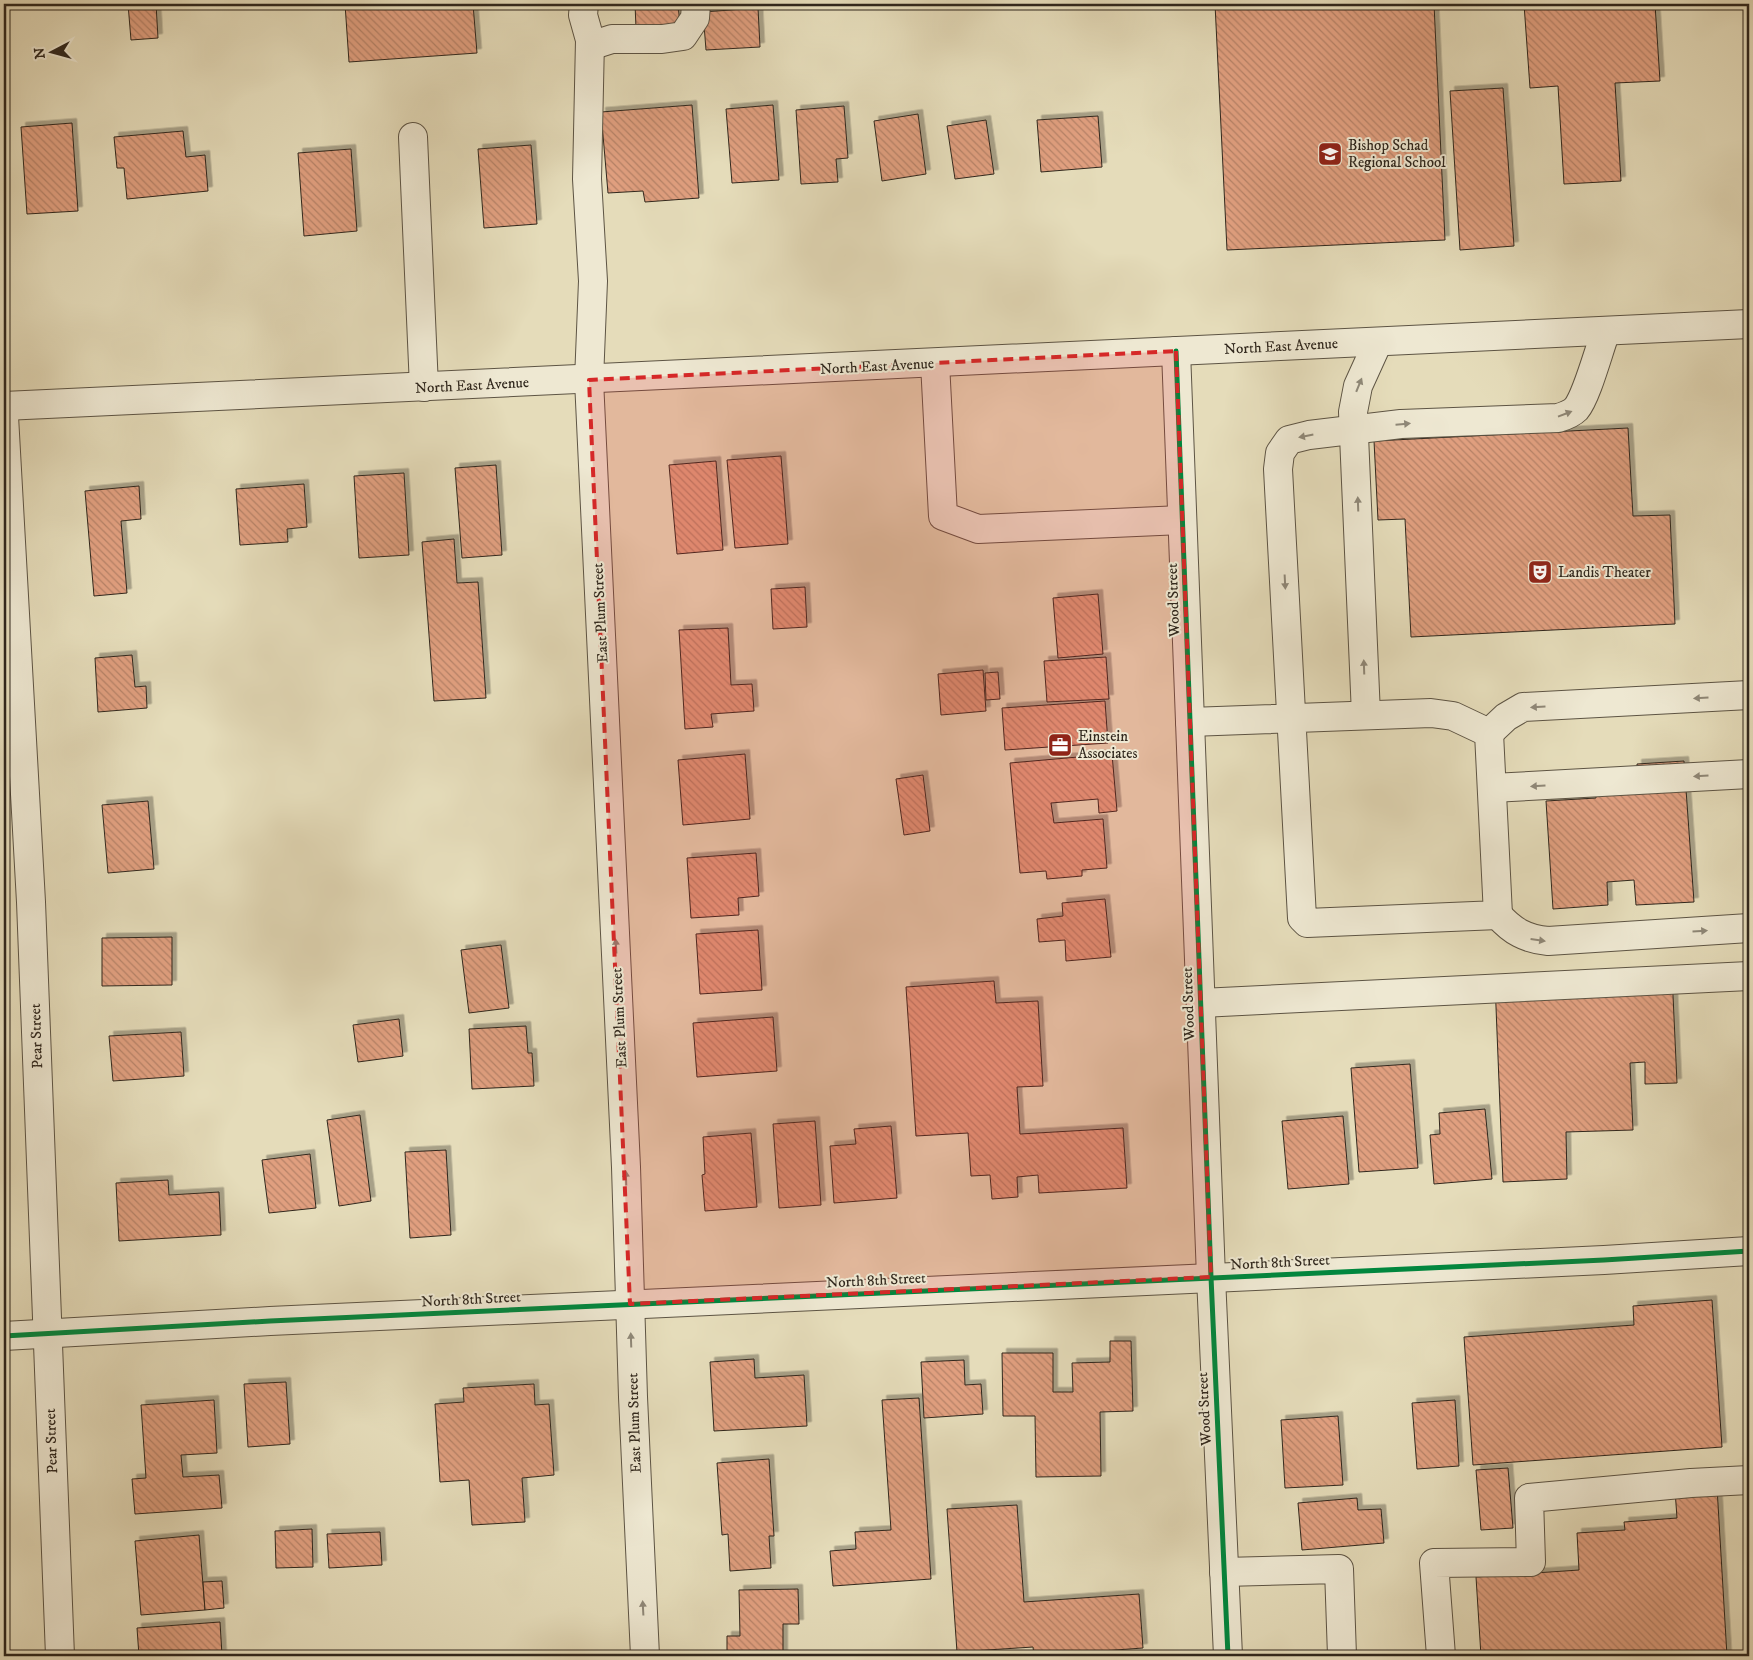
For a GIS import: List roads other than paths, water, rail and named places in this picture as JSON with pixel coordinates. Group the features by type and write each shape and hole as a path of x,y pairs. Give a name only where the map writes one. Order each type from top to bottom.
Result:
{"street":[{"name":"East Plum Street","path":"584,4 583,16 590,46 587,179 593,281 589,380 626,1167 645,1656"},
{"path":"590,46 612,40 662,39 683,36 694,18 696,4"},
{"path":"414,137 424,387"},
{"name":"North East Avenue","path":"4,406 1749,324"},
{"path":"1498,915 1307,923 1302,918 1293,718 1278,469 1280,453 1289,440 1308,435 1355,431 1401,424 1558,418 1568,415 1577,407 1584,393 1606,331"},
{"path":"1366,715 1354,399 1378,342"},
{"name":"Wood Street","path":"1176,351 1200,1003 1228,1656"},
{"path":"935,363 942,516 978,529 1182,520"},
{"name":"Pear Street","path":"4,416 31,902 60,1656"},
{"path":"1749,696 1523,707 1506,717 1489,733 1498,915 1516,932 1532,940 1548,941 1749,928"},
{"path":"1190,722 1438,714 1453,716 1489,733"},
{"path":"1492,788 1749,774"},
{"path":"1200,1003 1749,976"},
{"name":"North 8th Street","path":"4,1336 630,1304 1749,1251"},
{"path":"1441,1656 1434,1563 1531,1562 1529,1498 1691,1483 1749,1480"},
{"path":"1224,1572 1339,1569 1342,1656"}],"place":[{"name":"Bishop Schad Regional School","path":"1330,154"},
{"name":"Landis Theater","path":"1540,572"},
{"name":"Einstein Associates","path":"1060,745"}]}
